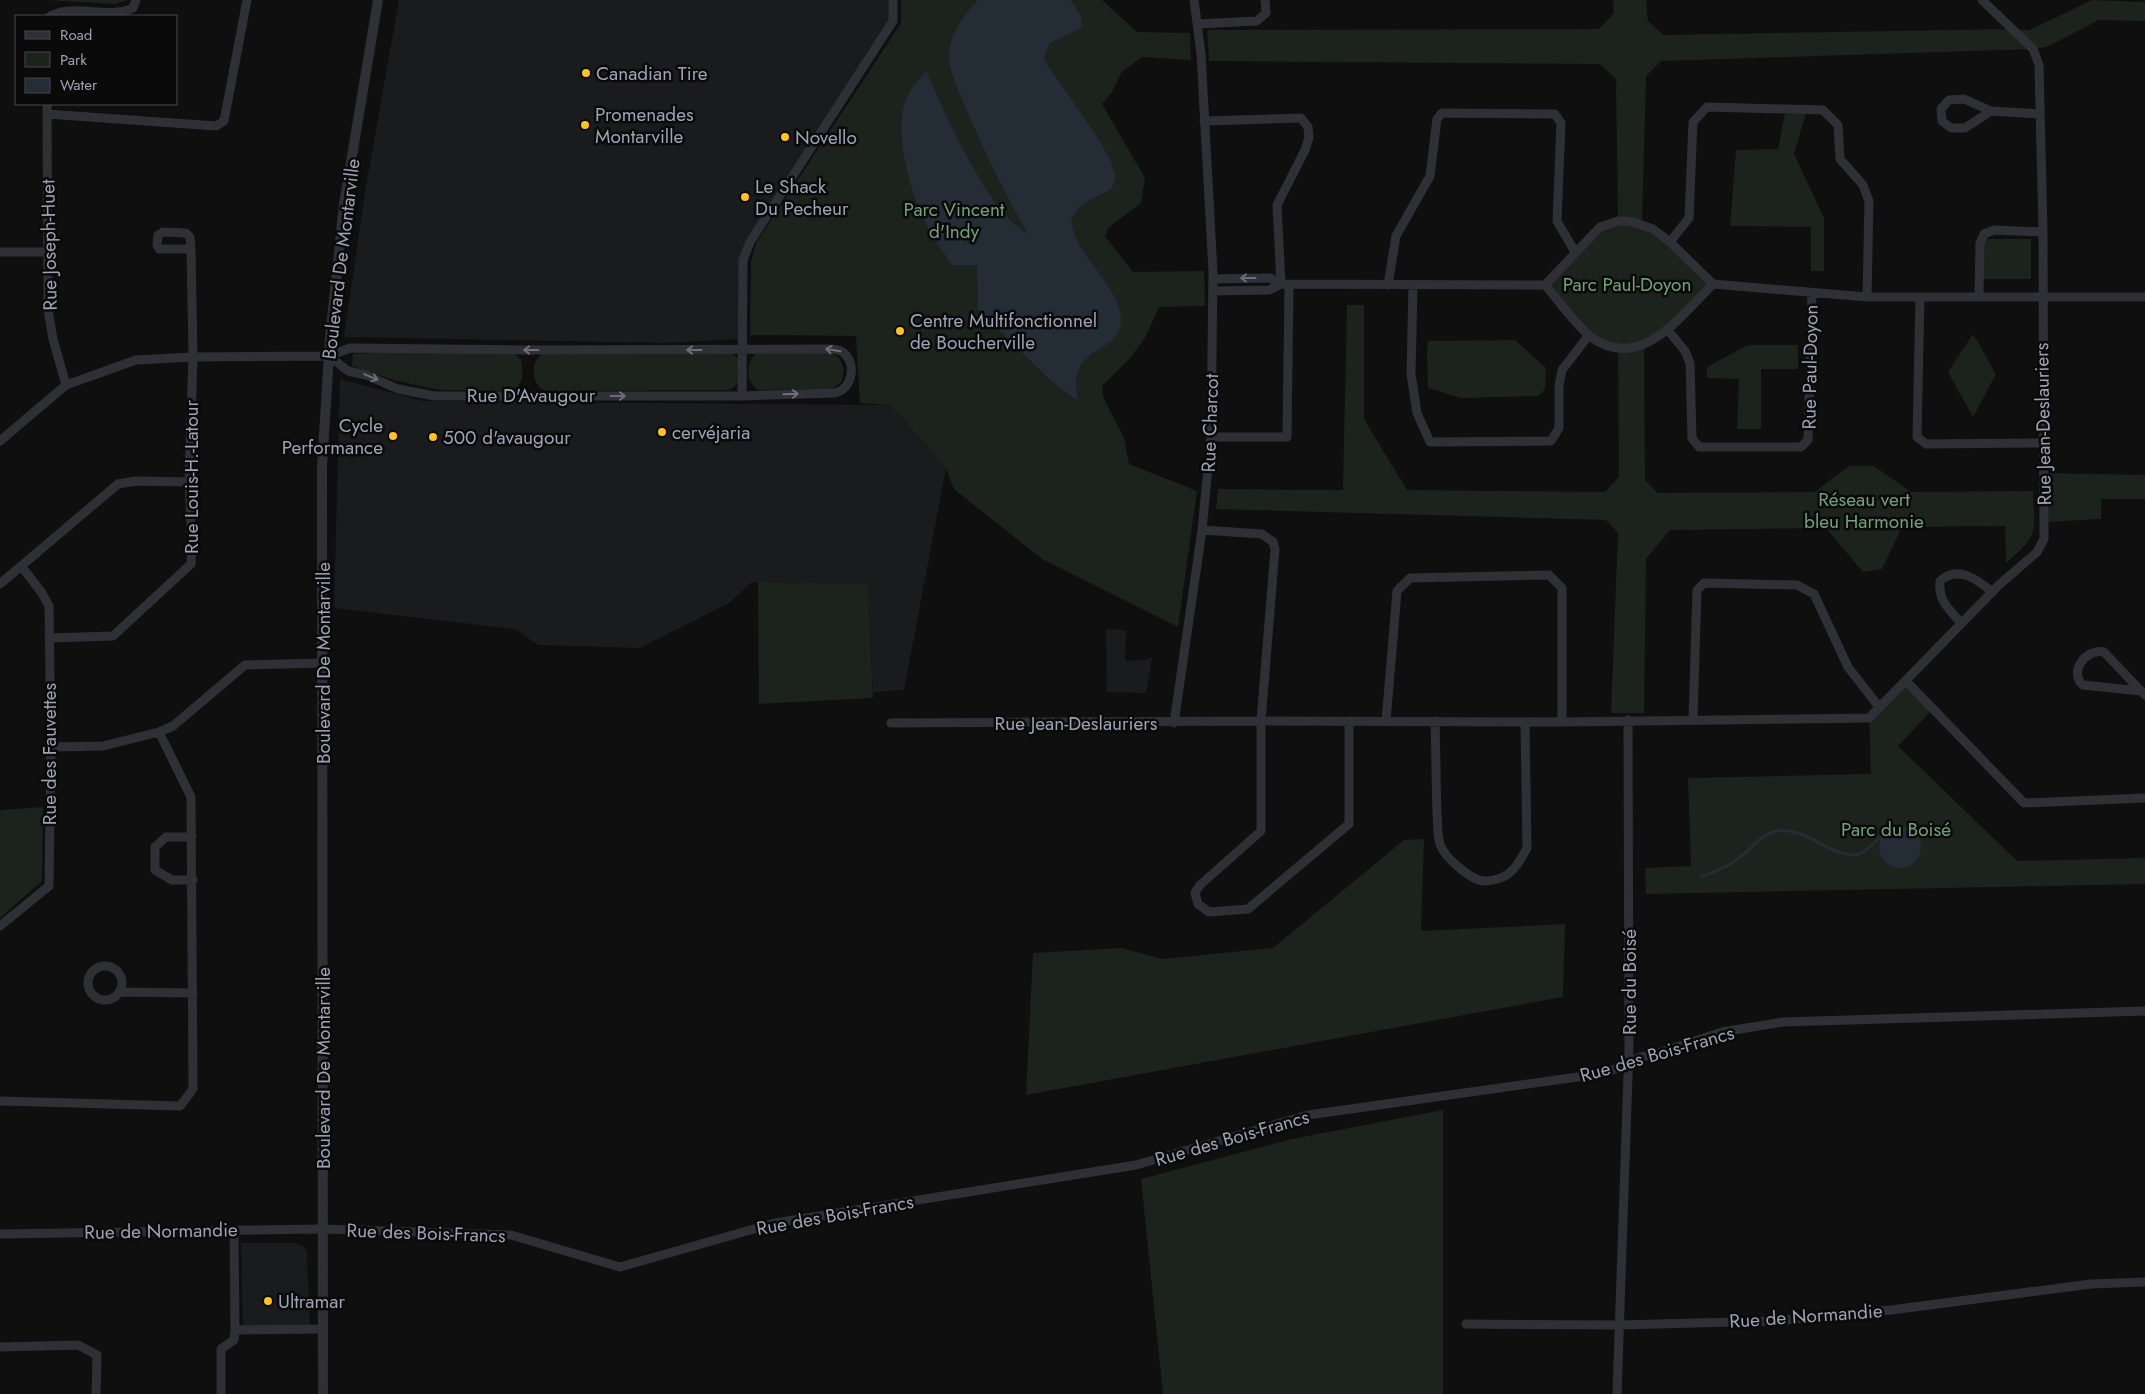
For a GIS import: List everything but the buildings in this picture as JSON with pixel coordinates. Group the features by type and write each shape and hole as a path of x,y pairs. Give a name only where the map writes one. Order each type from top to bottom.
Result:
{"street":[{"path":"52,15 58,12 72,11 122,13 133,8 136,0"},
{"path":"46,114 216,126 224,120 247,0"},
{"name":"Boulevard De Montarville","path":"323,1394 322,467 329,356 344,204 378,0"},
{"path":"742,396 743,260 750,242 893,21 893,0"},
{"name":"Rue Charcot","path":"1174,723 1202,530 1211,437 1214,279 1201,54 1194,0"},
{"path":"1198,24 1257,21 1266,13 1265,0"},
{"name":"Rue Jean-Deslauriers","path":"891,723 1562,722 1869,718 1992,592 2037,552 2043,545 2045,533 2043,232 2039,64 2033,49 1982,0"},
{"path":"1991,111 1979,121 1965,128 1951,128 1942,121 1941,109 1949,100 1964,99 1991,111 2040,114"},
{"name":"Rue Joseph-Huet","path":"47,105 48,310 53,339 66,385"},
{"path":"1670,242 1688,218 1693,122 1708,107 1823,110 1838,125 1840,159 1863,185 1869,201 1867,296"},
{"path":"1388,285 1396,236 1430,176 1437,119 1442,112 1555,114 1561,123 1557,221 1576,252"},
{"path":"1204,122 1301,118 1308,127 1309,138 1305,150 1277,205 1285,284 1287,437 1211,437"},
{"path":"1214,279 1270,278 1285,284 1545,286 1589,335 1603,344 1626,349 1644,346 1667,329 1713,284 1670,242 1648,227 1632,222 1618,221 1600,227 1545,286"},
{"path":"1978,297 1980,243 1984,234 1994,230 2043,232"},
{"name":"Rue Louis-H.-Latour","path":"48,638 113,636 191,564 192,536 189,482 192,356 191,249"},
{"path":"0,252 48,252"},
{"path":"1214,291 1270,290 1285,284"},
{"name":"Rue Paul-Doyon","path":"1713,284 1867,296 2145,297"},
{"path":"1413,285 1411,374 1417,413 1430,442 1551,441 1559,428 1559,386 1562,370 1589,335"},
{"name":"Rue Paul-Doyon","path":"1667,329 1685,351 1690,363 1692,438 1699,447 1801,447 1808,440 1812,293"},
{"path":"1920,297 1917,438 1926,444 2044,443"},
{"path":"0,441 66,385 136,360 192,356 329,356 350,348 742,350"},
{"name":"Rue D'Avaugour","path":"329,356 348,371 366,375 398,389 434,396 742,396 838,393 849,384 851,371 847,356 836,350 742,350"},
{"path":"0,584 118,484 126,482 189,482"},
{"path":"1202,530 1262,534 1273,542 1275,550 1261,721 1261,831 1200,885 1195,893 1198,904 1209,912 1248,909 1349,824 1349,721"},
{"name":"Rue des Fauvettes","path":"0,926 49,886 51,747 49,606 42,592 22,567"},
{"path":"1962,623 1942,600 1938,592 1940,581 1946,576 1966,574 1976,578 1992,592"},
{"path":"1386,721 1397,591 1410,578 1549,575 1562,588 1562,722"},
{"path":"1693,720 1698,590 1704,583 1797,584 1814,594 1848,668 1879,707"},
{"path":"2104,652 2143,693 2084,685 2078,680 2076,675 2078,666 2091,653 2104,652"},
{"path":"51,747 104,746 159,732 173,726 245,665 323,663"},
{"path":"1906,681 2024,803 2145,798"},
{"name":"Rue du Boisé","path":"1617,1394 1628,1062 1628,720"},
{"path":"1436,722 1440,846 1452,861 1469,876 1482,882 1500,880 1518,866 1527,848 1525,722"},
{"path":"0,1101 180,1106 193,1089 192,797 159,732"},
{"path":"192,837 166,837 155,847 155,870 172,880 193,880"},
{"path":"119,992 193,993"},
{"name":"Rue des Bois-Francs","path":"323,1229 511,1235 620,1267 775,1223 1136,1165 1308,1115 1575,1078 1611,1071 1640,1057 1652,1055 1722,1032 1783,1022 2145,1011"},
{"name":"Rue de Normandie","path":"0,1234 323,1229"},
{"path":"221,1394 221,1349 234,1340 236,1330 234,1230"},
{"name":"Rue de Normandie","path":"1466,1324 1772,1321 1891,1310 2091,1284 2145,1282"},
{"path":"236,1330 323,1330"},
{"path":"0,1347 78,1346 91,1352 97,1355 96,1394"}],"shaded area":[{"path":"399,0 893,0 893,21 743,260 743,339 663,343 344,337 366,186"},
{"path":"340,379 423,401 890,405 946,468 904,690 873,692 868,584 752,582 729,603 640,648 538,645 515,629 334,608"},
{"path":"1106,629 1126,630 1125,661 1146,660 1152,657 1146,693 1107,692"},
{"path":"241,1243 295,1243 302,1245 307,1251 310,1330 243,1333"}],"green space":[{"path":"46,0 128,0 115,4"},
{"name":"Parc Vincent d'Indy","path":"901,0 1102,0 1137,32 1190,33 1191,60 1142,57 1121,73 1112,92 1102,104 1145,178 1141,203 1109,227 1105,236 1133,272 1204,271 1205,306 1159,307 1145,338 1130,358 1102,386 1103,397 1124,438 1129,464 1197,491 1178,627 1042,559 954,489 946,468 890,405 860,403 856,336 750,335 751,262 756,243 901,23"},
{"path":"1613,0 1646,0 1648,21 1663,35 2030,30 2092,0 2145,2 2145,21 2099,20 2047,47 1661,61 1646,76 1642,225 1653,230 1713,284 1644,346 1645,480 1658,493 1815,492 1849,466 1874,466 1911,492 2033,491 2034,525 2030,539 2006,563 2005,526 1902,527 1882,569 1863,572 1826,528 1670,530 1646,559 1644,713 1611,713 1618,533 1606,520 1216,509 1218,489 1343,490 1347,305 1364,305 1364,419 1407,490 1605,492 1619,477 1618,349 1603,344 1545,285 1600,227 1618,221 1616,79 1600,64 1209,61 1207,30 1599,29 1614,13"},
{"path":"1806,113 1794,154 1824,218 1824,271 1811,271 1811,227 1730,226 1736,150 1778,149 1785,114"},
{"path":"1984,239 2031,239 2031,279 1984,279"},
{"path":"1973,334 1996,374 1973,417 1948,372"},
{"path":"1515,340 1546,368 1545,389 1538,396 1461,398 1428,388 1428,341"},
{"path":"1748,345 1798,345 1798,369 1761,369 1761,429 1737,429 1739,379 1707,378 1707,367"},
{"path":"395,352 513,353 521,360 522,378 518,386 510,391 440,390 397,381 352,366 353,354"},
{"path":"730,352 738,358 739,377 736,385 728,390 546,391 537,384 534,378 534,365 540,356 546,353 663,354"},
{"path":"829,352 839,358 844,369 842,381 832,389 760,390 755,388 750,379 750,362 756,354"},
{"path":"2044,473 2145,475 2145,499 2101,499 2101,519 2045,522"},
{"path":"758,582 868,584 873,698 759,704"},
{"name":"Parc du Boisé","path":"1906,681 1933,709 1898,746 2017,861 2145,858 2145,884 1646,894 1645,868 1691,866 1688,778 1871,774 1869,718"},
{"path":"43,807 42,881 0,918 0,810"},
{"path":"1424,839 1421,931 1565,924 1563,997 1026,1095 1033,953 1121,948 1163,959 1273,948 1404,840"},
{"path":"1443,1110 1443,1394 1163,1394 1141,1179 1292,1139"}],"water":[{"path":"978,0 1071,0 1082,18 1081,28 1050,43 1044,56 1048,66 1096,135 1111,161 1116,178 1112,188 1081,206 1072,218 1072,222 1074,235 1080,246 1107,284 1120,309 1121,321 1118,333 1112,341 1094,352 1079,368 1076,382 1078,401 1050,380 978,309 977,265 952,265 922,216 907,169 902,139 901,124 903,111 910,91 926,71 956,135 983,184 998,206 1013,223 1028,234 1003,189 981,142 950,67 949,53 952,38 963,18"},
{"path":"1900,826 1915,832 1921,847 1915,862 1900,868 1885,862 1879,847 1885,832"}],"waterway":[{"path":"1701,877 1730,864 1760,839 1776,831 1800,834 1833,850 1854,855 1866,850 1884,834"}],"place":[{"name":"Canadian Tire","path":"586,73"},
{"name":"Promenades Montarville","path":"585,125"},
{"name":"Novello","path":"785,137"},
{"name":"Le Shack Du Pecheur","path":"745,197"},
{"name":"Centre Multifonctionnel de Boucherville","path":"900,331"},
{"name":"cervéjaria","path":"662,432"},
{"name":"Cycle Performance","path":"393,436"},
{"name":"500 d'avaugour","path":"433,437"},
{"name":"Ultramar","path":"268,1301"}],"park label":[{"name":"Parc Paul-Doyon","path":"1627,284"},
{"name":"Réseau vert bleu Harmonie","path":"1864,510"}]}
